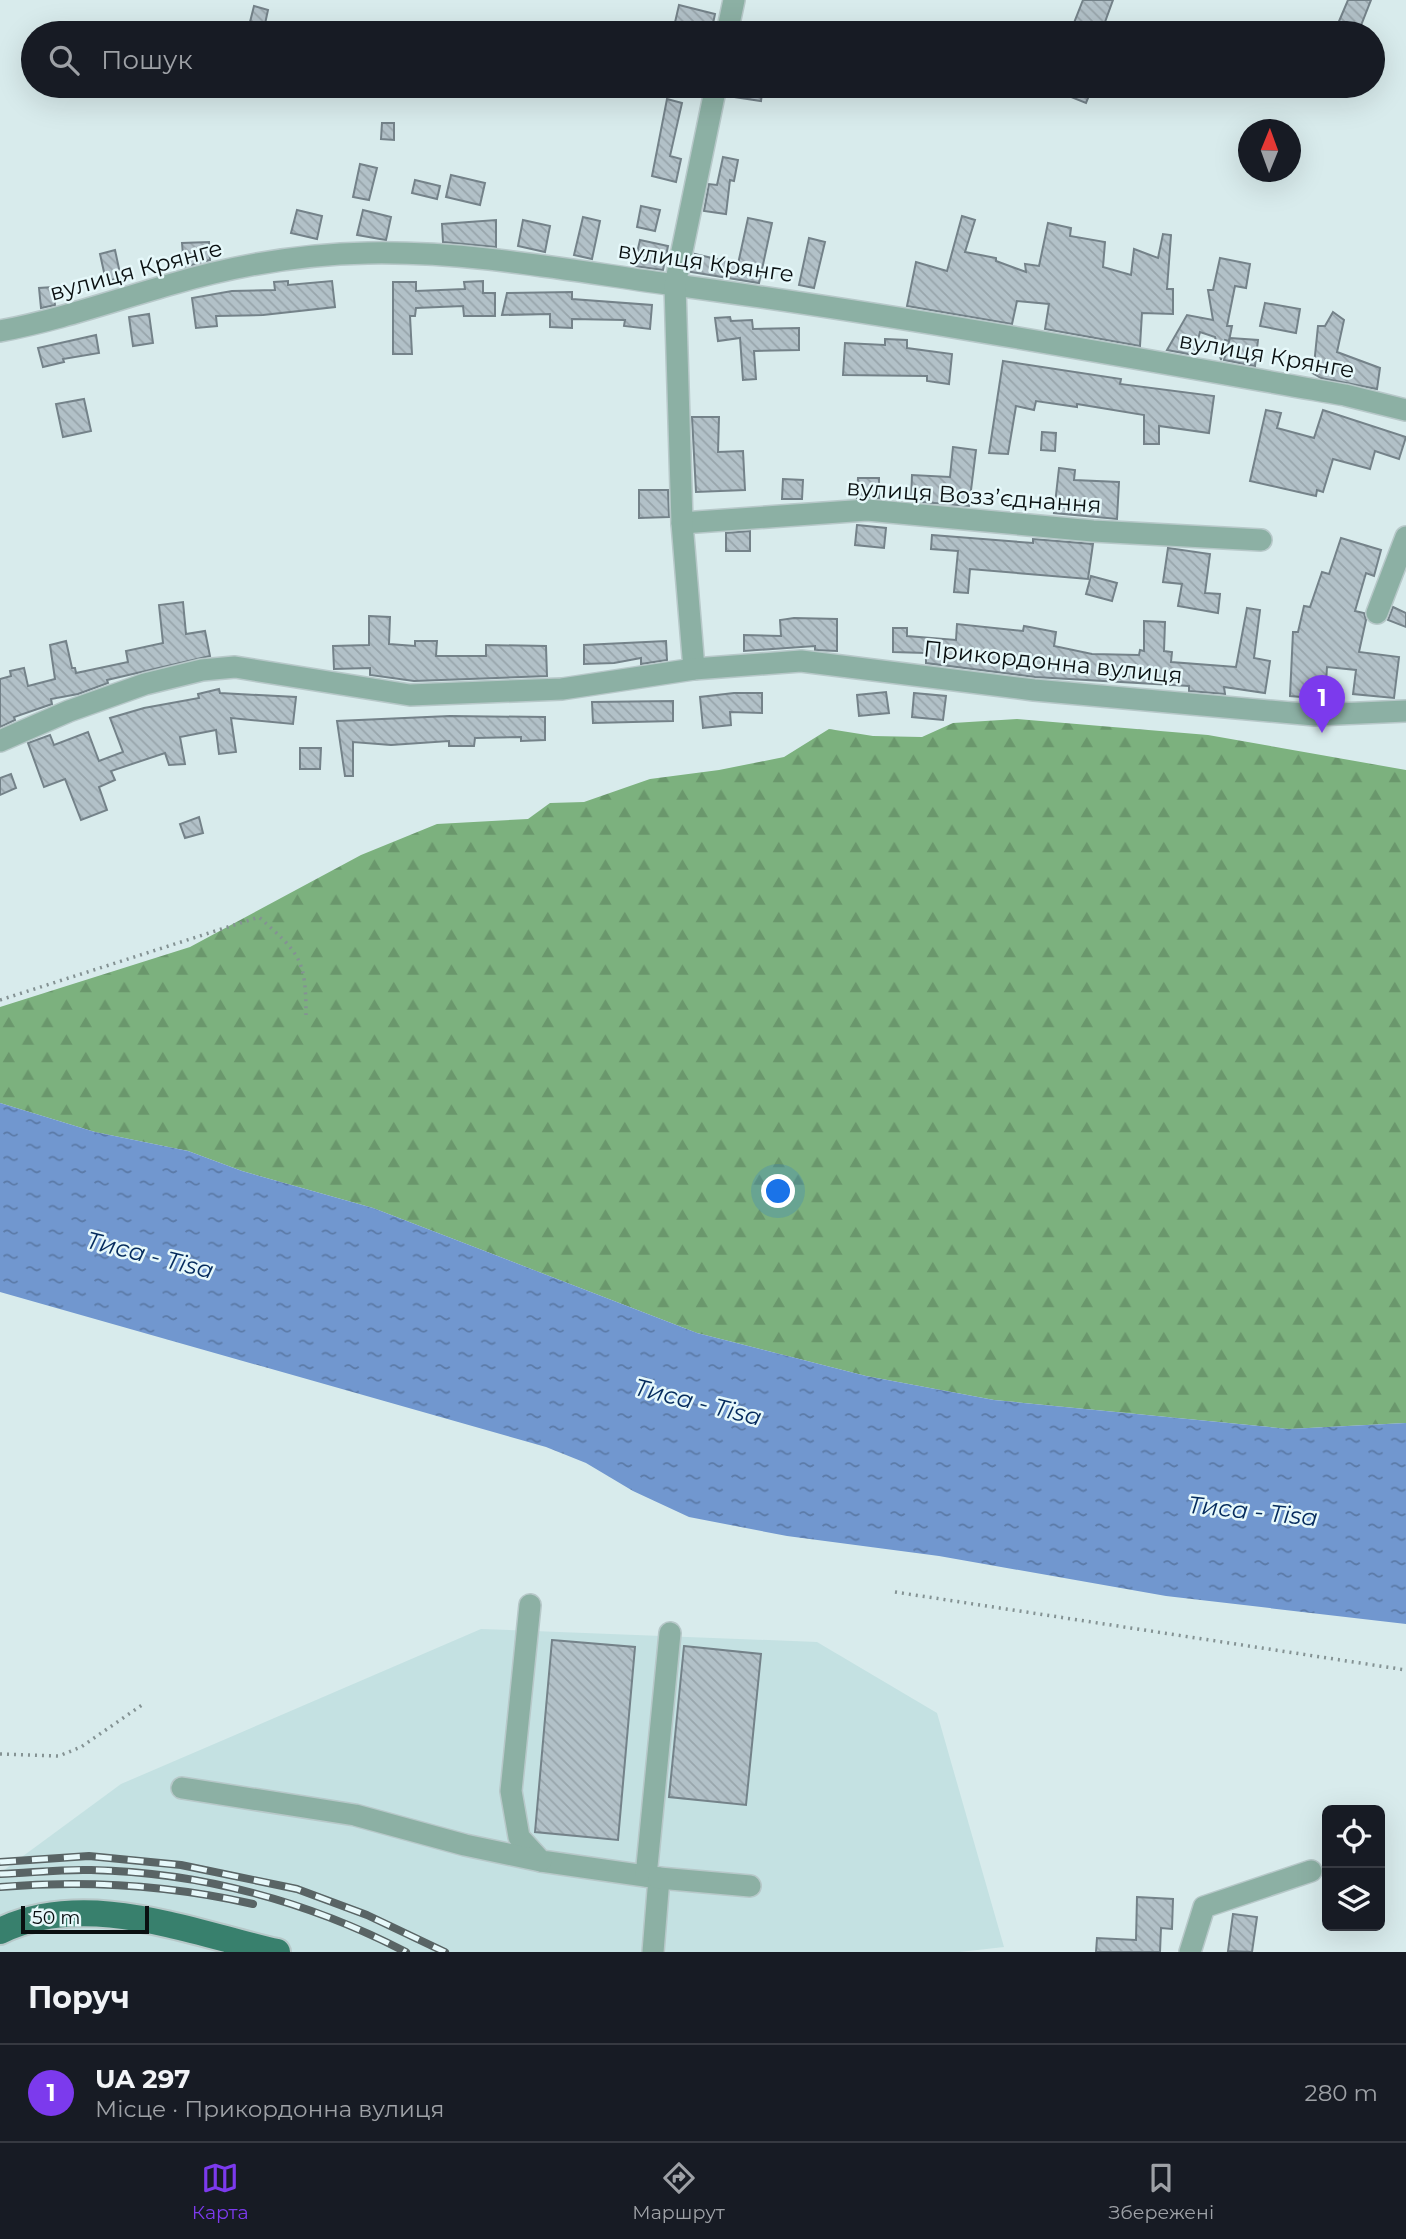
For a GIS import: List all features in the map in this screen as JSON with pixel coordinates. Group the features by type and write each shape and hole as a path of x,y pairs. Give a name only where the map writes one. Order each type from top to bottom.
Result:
{"main road":[{"path":"0,1931 20,1922 48,1915 106,1915 277,1952"}],"street":[{"path":"730,21 734,0"},
{"path":"694,669 682,523 675,285 714,98"},
{"name":"вулиця Крянге","path":"0,331 41,322 176,283 263,264 365,253 484,257 841,308 1345,395 1406,410"},
{"name":"вулиця Воззʼєднання","path":"682,523 867,510 1093,531 1261,540"},
{"path":"1377,613 1406,537"},
{"name":"Прикордонна вулиця","path":"0,741 69,711 145,684 202,670 235,667 268,670 410,695 562,689 694,669 801,661 1034,690 1315,715 1406,711"},
{"path":"530,1605 511,1791 519,1837 541,1861"},
{"path":"653,1952 653,1877 670,1633"},
{"path":"182,1788 355,1815 466,1845 541,1861 653,1877 750,1885"},
{"path":"1189,1952 1204,1908 1311,1871"}],"path":[{"path":"0,1000 259,917 294,948 306,979 306,1015"},
{"path":"895,1592 1406,1670"},
{"path":"0,1754 60,1756 82,1747 142,1705"}],"shaded area":[{"path":"481,1629 817,1642 937,1713 1004,1947 960,1952 0,1952 0,1873 121,1784"}],"green space":[{"path":"1017,719 1208,735 1406,770 1406,1423 1289,1429 994,1400 866,1376 697,1333 373,1208 242,1171 188,1151 95,1132 0,1103 0,1007 190,947 361,855 437,824 528,819 550,803 584,802 650,779 719,770 784,757 829,729 873,736 922,737 953,723"}],"water":[{"name":"Тиса - Tisa","path":"0,1103 95,1132 188,1151 242,1171 373,1208 697,1333 866,1376 994,1400 1289,1429 1406,1423 1406,1624 1166,1596 939,1556 787,1536 689,1517 633,1491 586,1463 546,1447 0,1292"}],"building":[{"path":"1083,0 1113,0 1105,21 1075,21"},
{"path":"1348,0 1371,0 1363,21 1339,21"},
{"path":"679,5 715,14 714,21 675,21"},
{"path":"254,6 268,10 266,21 250,21"},
{"path":"741,98 761,98 761,101"},
{"path":"1074,98 1088,98 1086,103"},
{"path":"667,99 682,103 670,156 681,159 676,182 652,176"},
{"path":"382,123 394,123 394,140 381,139"},
{"path":"723,157 738,160 734,181 730,180 726,214 704,211 709,184 717,185"},
{"path":"360,164 377,168 369,200 353,197"},
{"path":"451,175 485,183 480,205 446,197"},
{"path":"415,180 440,186 437,199 412,193"},
{"path":"641,206 660,210 655,231 637,227"},
{"path":"297,210 322,216 317,239 291,233"},
{"path":"363,210 391,217 386,240 357,235"},
{"path":"962,216 975,220 965,252 996,258 996,261 1026,272 1025,264 1039,266 1048,223 1071,228 1070,236 1105,242 1103,267 1131,275 1134,249 1158,258 1163,234 1171,235 1167,289 1173,289 1173,314 1142,313 1140,346 1045,329 1049,304 1017,301 1012,324 907,306 916,262 947,271"},
{"path":"583,217 600,221 592,259 574,255"},
{"path":"748,218 772,223 759,283 691,272 695,254 738,264"},
{"path":"496,220 496,247 443,242 442,224"},
{"path":"523,220 550,226 545,252 518,246"},
{"path":"809,238 825,242 814,288 799,285"},
{"path":"640,240 668,246 663,270 634,266"},
{"path":"209,242 210,260 184,267 182,243"},
{"path":"115,250 121,278 106,281 100,254"},
{"path":"1220,258 1250,264 1246,288 1235,286 1227,326 1232,326 1229,341 1225,340 1221,360 1215,337 1200,332 1194,355 1167,350 1187,315 1213,320 1208,290 1213,290"},
{"path":"288,281 288,285 332,281 335,307 263,315 216,316 217,326 196,328 192,298 232,291 275,290 274,282"},
{"path":"483,281 483,293 495,293 495,316 464,316 463,306 416,308 415,316 410,316 412,354 393,354 393,282 416,282 416,291 465,289 464,282"},
{"path":"53,287 55,305 41,308 39,288"},
{"path":"572,292 572,299 652,305 650,329 624,326 625,320 572,319 572,328 550,327 550,314 502,315 507,293"},
{"path":"1265,303 1300,309 1296,333 1260,326"},
{"path":"1333,312 1344,320 1337,352 1380,368 1377,389 1321,378 1309,371 1314,365 1318,326 1325,326"},
{"path":"149,314 153,343 133,346 129,317"},
{"path":"730,317 731,321 752,320 753,329 799,328 799,350 754,351 756,379 743,380 740,338 718,341 715,318"},
{"path":"96,335 99,353 63,359 64,362 43,367 38,348"},
{"path":"1230,338 1258,340 1255,366 1224,360"},
{"path":"885,339 907,340 907,348 952,354 949,384 927,381 927,376 843,375 845,343 885,345"},
{"path":"1003,361 1121,379 1120,384 1214,396 1209,433 1159,426 1159,444 1144,444 1144,415 1077,404 1077,407 1036,401 1034,410 1016,406 1008,454 989,453"},
{"path":"84,399 91,431 63,437 56,404"},
{"path":"1266,410 1281,413 1277,428 1314,438 1323,410 1406,437 1399,459 1375,451 1370,469 1333,459 1323,492 1317,490 1316,496 1250,481"},
{"path":"692,417 719,417 718,452 743,451 745,490 696,492"},
{"path":"1042,432 1056,433 1055,451 1041,450"},
{"path":"953,447 976,450 969,506 911,501 912,475 950,477"},
{"path":"1059,468 1075,470 1074,480 1119,482 1117,519 1054,513"},
{"path":"858,478 879,478 879,498 857,498"},
{"path":"783,479 803,480 802,499 782,499"},
{"path":"639,490 668,490 669,517 639,518"},
{"path":"857,525 886,528 884,548 855,545"},
{"path":"750,531 750,551 726,551 726,533"},
{"path":"932,535 1033,543 1033,539 1093,544 1088,579 970,569 968,593 954,592 958,551 931,549"},
{"path":"1341,538 1381,550 1374,576 1366,573 1355,611 1364,613 1366,620 1359,652 1399,657 1394,698 1353,694 1356,670 1327,667 1325,699 1290,696 1293,632 1298,632 1304,606 1310,607 1322,572 1329,574"},
{"path":"1168,548 1210,554 1205,593 1220,594 1218,613 1178,606 1182,584 1163,582"},
{"path":"1091,576 1117,583 1112,601 1086,594"},
{"path":"183,602 186,634 205,631 210,656 107,680 108,683 78,694 51,699 52,704 14,717 15,720 0,727 0,679 11,676 10,671 24,668 28,686 55,679 50,645 66,641 72,668 75,668 76,673 128,662 126,651 163,643 159,605"},
{"path":"1393,607 1406,613 1406,627 1388,620"},
{"path":"1247,608 1260,610 1254,658 1270,661 1265,693 1224,687 1225,694 1189,691 1189,686 1035,677 926,663 926,653 893,652 893,628 907,628 907,636 956,640 957,624 1023,631 1024,626 1056,632 1054,646 1092,654 1139,655 1140,650 1144,651 1144,621 1165,622 1164,651 1172,652 1171,662 1236,667"},
{"path":"369,616 390,617 389,644 415,646 415,641 437,641 436,656 486,656 486,645 546,646 547,676 414,681 370,675 370,668 334,669 333,646 369,645"},
{"path":"837,619 837,651 815,650 815,646 744,651 744,635 781,636 780,620"},
{"path":"666,641 667,660 641,664 641,658 614,663 584,664 584,645"},
{"path":"219,689 220,693 296,697 293,724 231,718 236,752 219,754 216,730 180,737 185,764 169,765 165,753 111,771 115,780 99,787 107,810 81,820 65,779 44,787 28,743 50,735 54,745 88,732 99,761 123,752 110,718 144,708 199,698 198,694"},
{"path":"886,692 889,713 859,716 857,695"},
{"path":"762,693 762,713 730,712 731,725 703,728 700,697"},
{"path":"914,693 946,696 943,720 912,717"},
{"path":"673,701 673,721 593,723 592,702"},
{"path":"450,716 545,717 545,740 521,741 521,737 475,738 474,746 449,746 449,741 391,745 353,742 353,776 345,776 337,721"},
{"path":"300,748 321,748 320,769 300,769"},
{"path":"11,774 16,788 0,795 0,778"},
{"path":"199,817 203,833 185,838 180,824"},
{"path":"552,1640 635,1647 618,1840 535,1832"},
{"path":"684,1646 761,1654 746,1805 669,1797"},
{"path":"1137,1897 1173,1899 1172,1929 1161,1928 1160,1952 1096,1952 1097,1938 1136,1940"},
{"path":"1233,1914 1257,1917 1252,1952 1228,1951"}],"railway":[{"path":"0,1862 89,1856 181,1865 297,1889 367,1915 445,1952"},
{"path":"0,1874 91,1870 132,1872 213,1884 253,1893 332,1918 406,1952"},
{"path":"0,1887 96,1884 159,1888 253,1904"}],"place":[{"name":"UA 297","path":"1322,733"}]}
